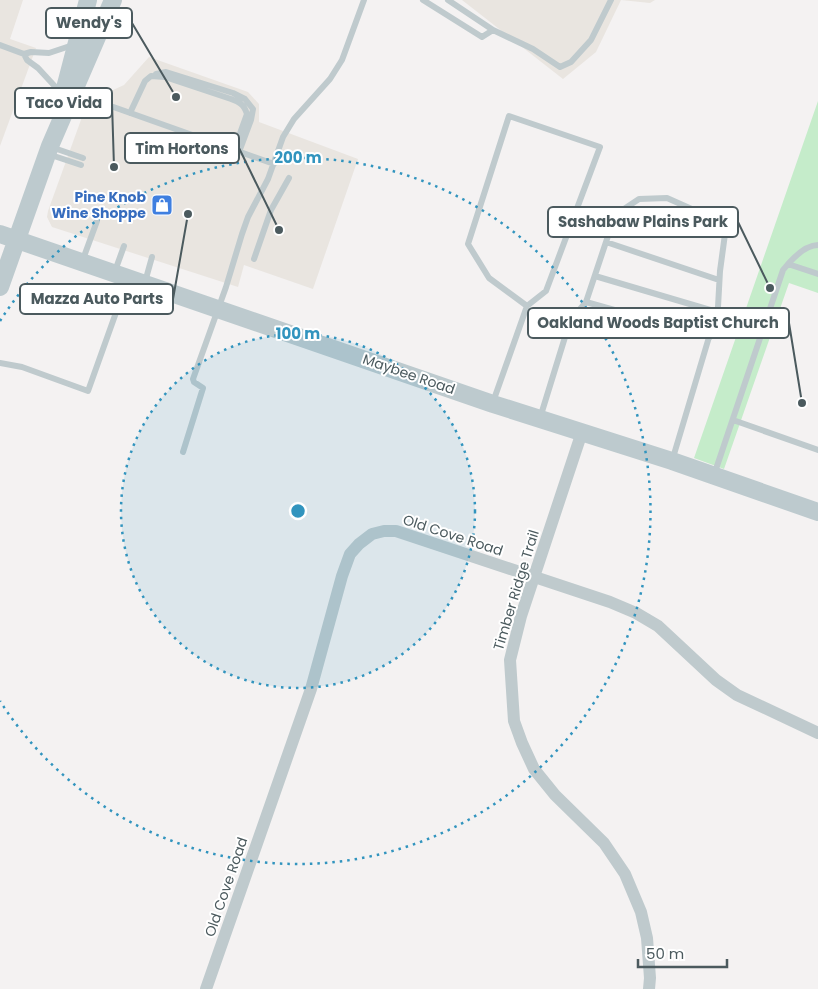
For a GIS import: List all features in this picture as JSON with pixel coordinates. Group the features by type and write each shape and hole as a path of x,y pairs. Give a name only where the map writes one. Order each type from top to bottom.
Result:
{"main road":[{"path":"68,94 76,44 88,0"},
{"path":"0,286 8,237 48,150 68,94 113,0"},
{"name":"Maybee Road","path":"8,237 493,404 672,461 818,512"}],"street":[{"name":"Timber Ridge Trail","path":"582,432 521,616 510,660 514,721 534,769 555,795 604,843 625,874 641,912 647,938 649,989"},
{"name":"Old Cove Road","path":"206,989 311,689 342,576 350,554 372,534 384,531 396,532 610,602 658,626 716,680 737,695 818,733"}],"lane":[{"path":"183,452 203,388 192,379 248,217 262,193 283,137 294,118 330,79 342,60 364,0"},
{"path":"423,0 482,37 493,30"},
{"path":"442,12 450,0 493,30 533,49 560,67 571,62 591,40 611,0"},
{"path":"0,45 24,54 31,52 48,53 76,44"},
{"path":"24,54 27,60 68,94 130,113 274,164"},
{"path":"130,113 145,81 151,76 165,77 241,103 245,108 246,114 236,151"},
{"path":"493,404 527,306 546,291 600,147 509,116 468,244 489,278 527,306"},
{"path":"48,150 82,162"},
{"path":"254,259 271,210 289,178"},
{"path":"540,419 570,321 586,302 610,230 618,213 639,199 667,198 712,218 725,234 717,312 672,461"},
{"path":"82,262 97,221"},
{"path":"606,242 720,280"},
{"path":"714,476 783,270 803,249 818,245"},
{"path":"124,246 129,278"},
{"path":"0,363 22,367 88,391 129,278 152,257"},
{"path":"788,264 818,274"},
{"path":"594,276 717,312"},
{"path":"586,302 710,337"},
{"path":"733,420 818,450"}],"shaded area":[{"path":"0,0 23,0 10,39 36,48 0,146"},
{"path":"462,0 621,0 596,52 563,79"},
{"path":"621,0 655,0 650,3"},
{"path":"149,57 248,92 259,104 259,122 358,159 313,289 244,265 238,287 52,227 47,217 48,211 82,117 100,96 124,85"}],"green space":[{"path":"818,101 818,293 789,283 724,469 694,458"}],"place":[{"name":"Wendy's","path":"176,97"},
{"name":"Taco Vida","path":"114,167"},
{"name":"Pine Knob Wine Shoppe","path":"162,205"},
{"name":"Mazza Auto Parts","path":"188,214"},
{"name":"Tim Hortons","path":"279,230"},
{"name":"Sashabaw Plains Park","path":"770,288"},
{"name":"Oakland Woods Baptist Church","path":"802,403"}]}
